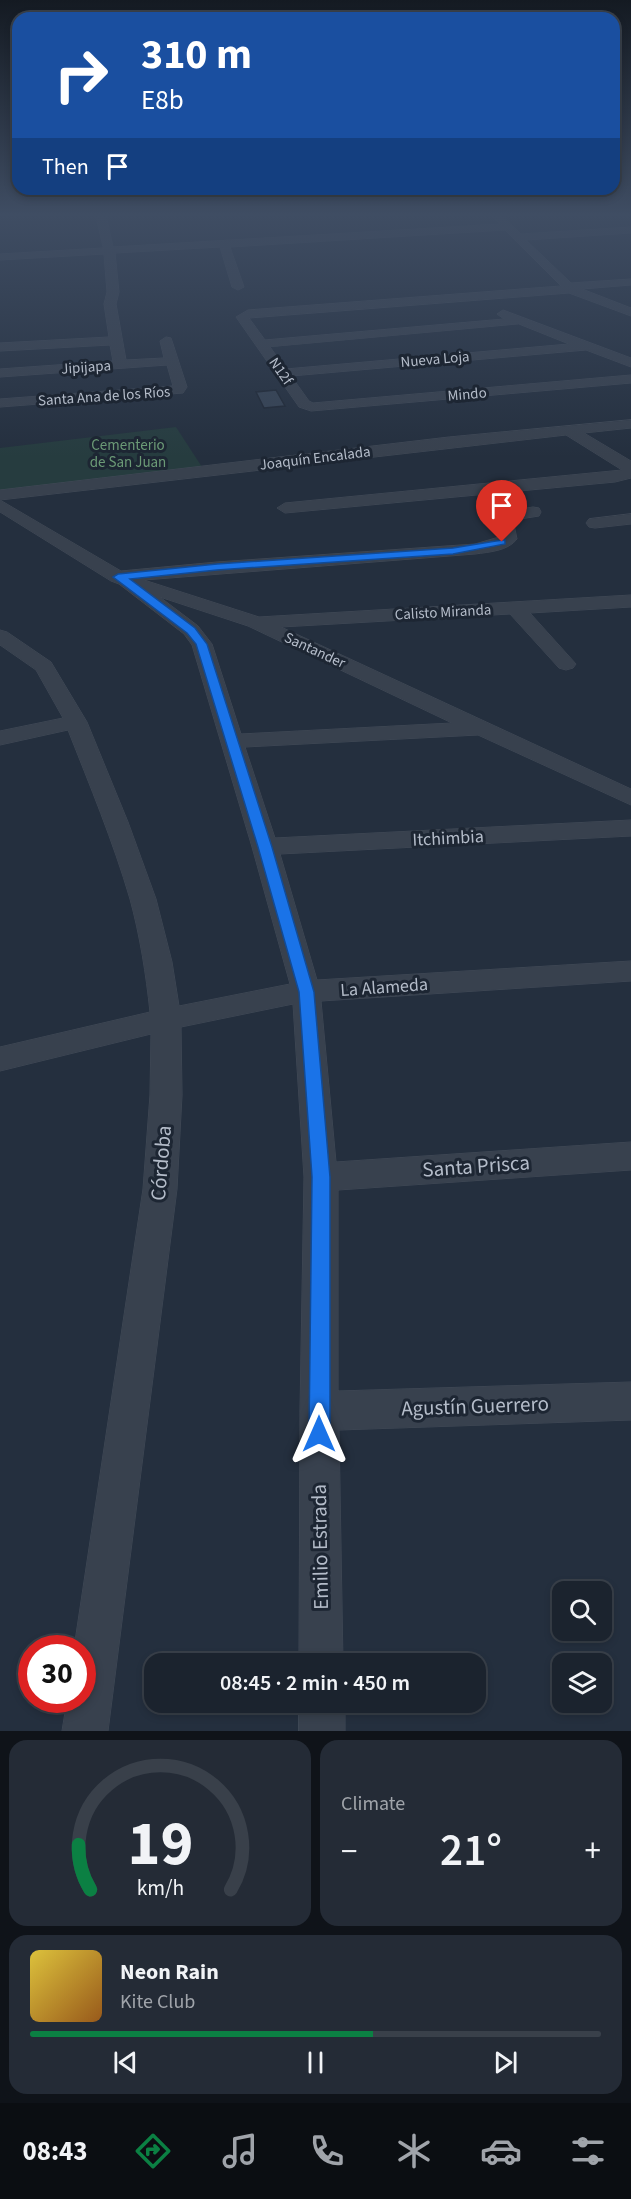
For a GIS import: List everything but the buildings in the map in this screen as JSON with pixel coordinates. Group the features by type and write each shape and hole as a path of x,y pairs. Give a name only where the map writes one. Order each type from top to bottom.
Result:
{"street":[{"path":"112,296 110,304 120,365"},
{"path":"476,297 493,296"},
{"path":"588,296 631,312"},
{"path":"476,297 518,321 631,363"},
{"name":"N12f","path":"304,404 242,319 244,315 476,297"},
{"path":"262,344 518,321"},
{"path":"0,347 115,341"},
{"path":"166,341 172,361"},
{"name":"Nueva Loja","path":"282,373 588,346"},
{"name":"Jipijapa","path":"0,373 172,361"},
{"name":"Santa Ana de los Ríos","path":"0,403 178,390 180,387 172,361"},
{"name":"Mindo","path":"304,404 311,407 326,407 631,379"},
{"name":"Joaquín Encalada","path":"0,495 631,424"},
{"path":"285,508 615,477 631,473 626,465 568,430"},
{"name":"Santander","path":"0,505 123,579 255,622 631,798"},
{"path":"123,579 217,567 475,549 496,545 508,539 504,519 506,516 533,512"},
{"path":"595,523 631,519"},
{"name":"Emilio Estrada","path":"123,579 191,630 202,644 265,847 306,992 321,1177 319,1411 321,1653"},
{"name":"Calisto Miranda","path":"255,622 631,601"},
{"path":"514,608 566,664"},
{"name":"Córdoba","path":"0,636 44,666 75,722 116,822 143,899 158,962 166,1019 166,1095 160,1189 85,1731"},
{"path":"0,738 75,722"},
{"path":"233,741 481,727"},
{"name":"Itchimbia","path":"265,847 631,828"},
{"name":"La Alameda","path":"0,1059 166,1019 306,992 631,971"},
{"name":"Santa Prisca","path":"321,1177 631,1156"},
{"name":"Agustín Guerrero","path":"319,1411 631,1401"},
{"path":"322,1713 322,1731"}],"green space":[{"name":"Cementerio de San Juan","path":"176,427 202,467 0,491 0,448"}],"route":[{"path":"319,1434 321,1177 306,992 265,847 202,644 191,630 128,581 118,577 217,567 475,549 502,542"}]}
